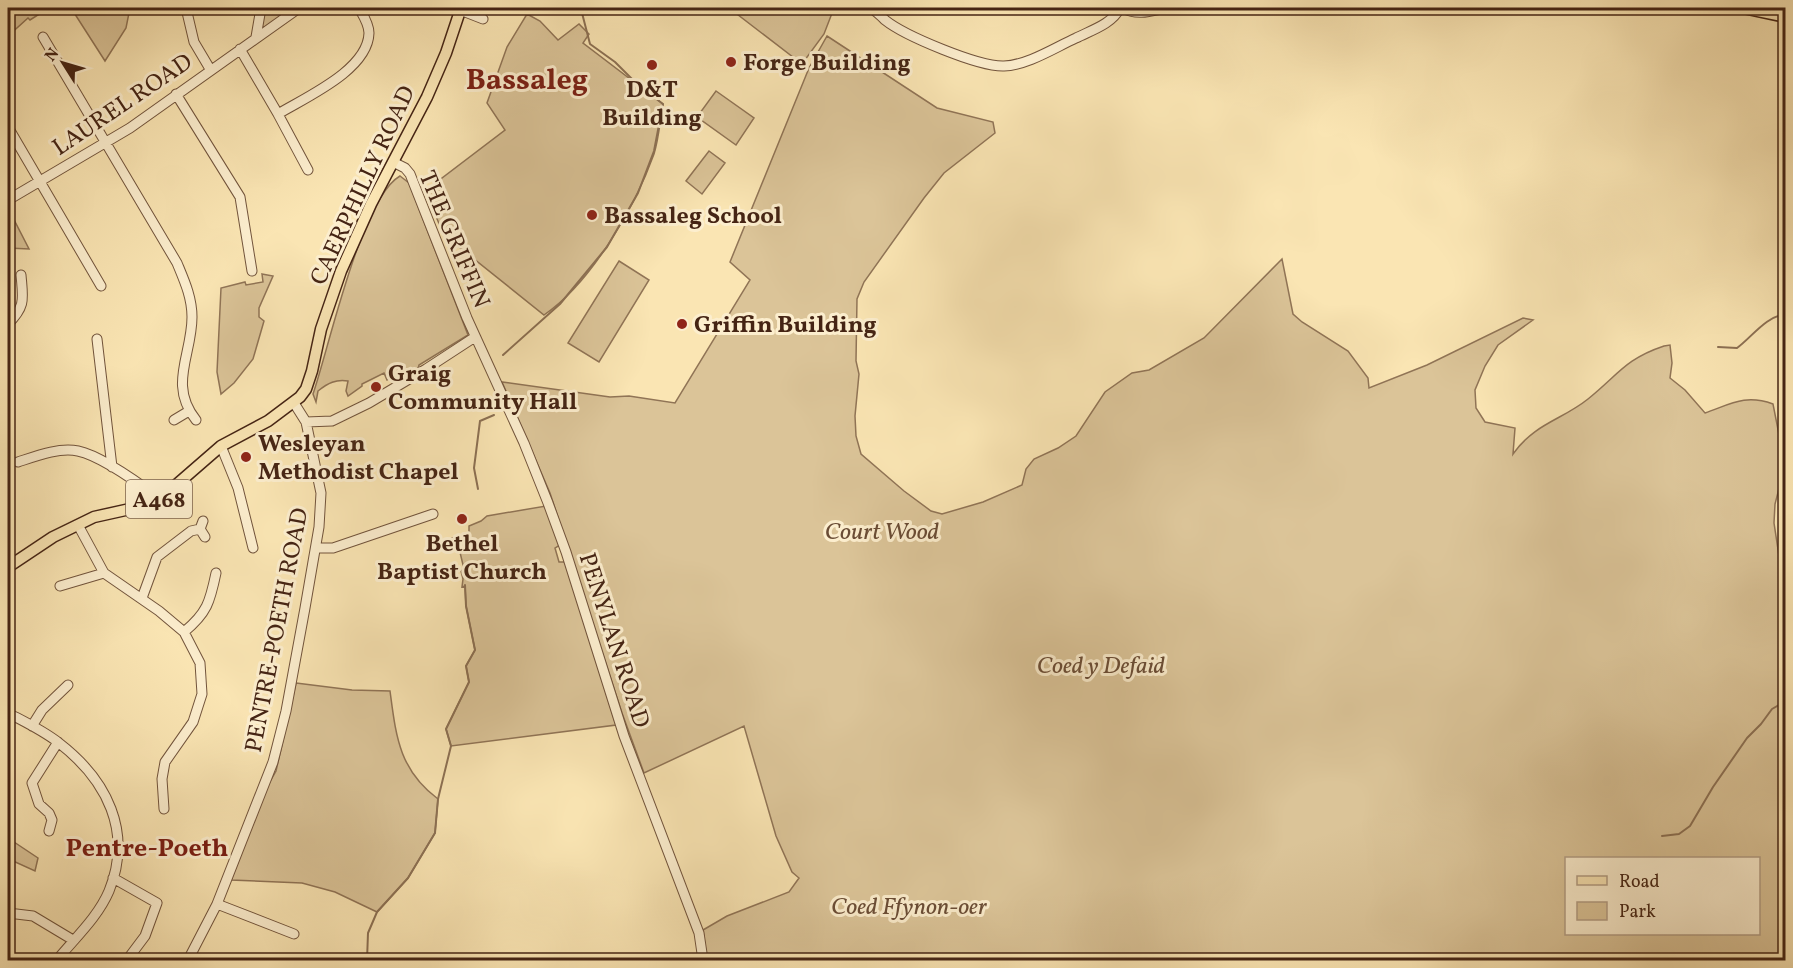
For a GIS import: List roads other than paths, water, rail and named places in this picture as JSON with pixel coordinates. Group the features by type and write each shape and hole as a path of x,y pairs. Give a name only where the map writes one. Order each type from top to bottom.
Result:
{"main road":[{"path":"1743,8 1785,17"},
{"name":"CAERPHILLY ROAD","path":"8,567 53,537 78,525 94,518 139,507 160,499 221,446 268,421 300,397 309,380 321,329 340,272 371,204 427,97 446,53 460,9"}],"street":[{"path":"186,8 194,42 210,69"},
{"path":"256,37 261,8"},
{"name":"LAUREL ROAD","path":"8,200 130,128 299,8"},
{"path":"278,114 349,70 359,57 369,33 365,17 359,8"},
{"path":"872,8 886,21 913,36 971,59 990,65 1004,66 1035,57 1105,24 1122,8 1130,12 1142,13 1165,8"},
{"path":"460,9 483,19"},
{"path":"43,37 177,263 189,292 192,317 181,387 185,405 196,420"},
{"path":"240,49 308,170"},
{"path":"176,94 240,197 252,271"},
{"path":"8,128 101,286"},
{"name":"THE GRIFFIN","path":"393,162 405,168 410,174 475,337"},
{"path":"8,324 18,314 23,302 21,275"},
{"path":"306,422 332,421 369,403 475,337"},
{"name":"PENYLAN ROAD","path":"475,337 524,443 559,532 624,736 699,933 703,960"},
{"path":"97,339 112,468"},
{"name":"PENTRE-POETH ROAD","path":"188,960 217,904 273,762 286,711 316,548 321,493 306,422 294,403"},
{"path":"174,420 189,411"},
{"path":"221,446 238,488 253,548"},
{"path":"18,462 56,451 78,451 112,468 160,499"},
{"path":"316,548 333,548 433,514"},
{"path":"78,525 104,573 142,598 184,632 200,663 202,694 193,722 165,762 162,779 164,809"},
{"path":"142,598 157,557 191,531 203,529"},
{"path":"60,586 104,573"},
{"path":"184,632 197,621 210,601 216,573"},
{"path":"32,726 42,710 68,685"},
{"path":"8,713 58,742 93,775 110,804 119,835 118,863 108,891 95,916 57,960"},
{"path":"49,831 52,820 49,813 39,804 32,783 58,742"},
{"path":"113,878 157,903 146,936 127,960"},
{"path":"217,904 294,934"},
{"path":"8,914 33,916 73,940"}],"waterway":[{"path":"503,355 560,304 607,247 638,193 654,151 663,104 638,85 615,62 590,44 582,13 583,8"},
{"path":"1718,347 1737,348 1766,323 1786,314"},
{"path":"478,489 474,468 480,421 494,415"},
{"path":"367,960 368,933 377,912 408,878 435,833 438,799 451,746 446,729 469,682 466,666 475,650 466,606 465,585"},
{"path":"1662,836 1679,834 1690,826 1713,787 1747,738 1772,709 1786,701"}],"place":[{"name":"Forge Building","path":"731,62"},
{"name":"D&T Building","path":"652,65"},
{"name":"Bassaleg School","path":"592,215"},
{"name":"Griffin Building","path":"682,324"},
{"name":"Graig Community Hall","path":"376,387"},
{"name":"Wesleyan Methodist Chapel","path":"246,457"},
{"name":"Bethel Baptist Church","path":"462,519"}],"district":[{"name":"Bassaleg","path":"527,79"},
{"name":"Pentre-Poeth","path":"147,847"}],"park label":[{"name":"Court Wood","path":"882,531"},
{"name":"Coed y Defaid","path":"1101,665"},
{"name":"Coed Ffynon-oer","path":"909,906"}]}
